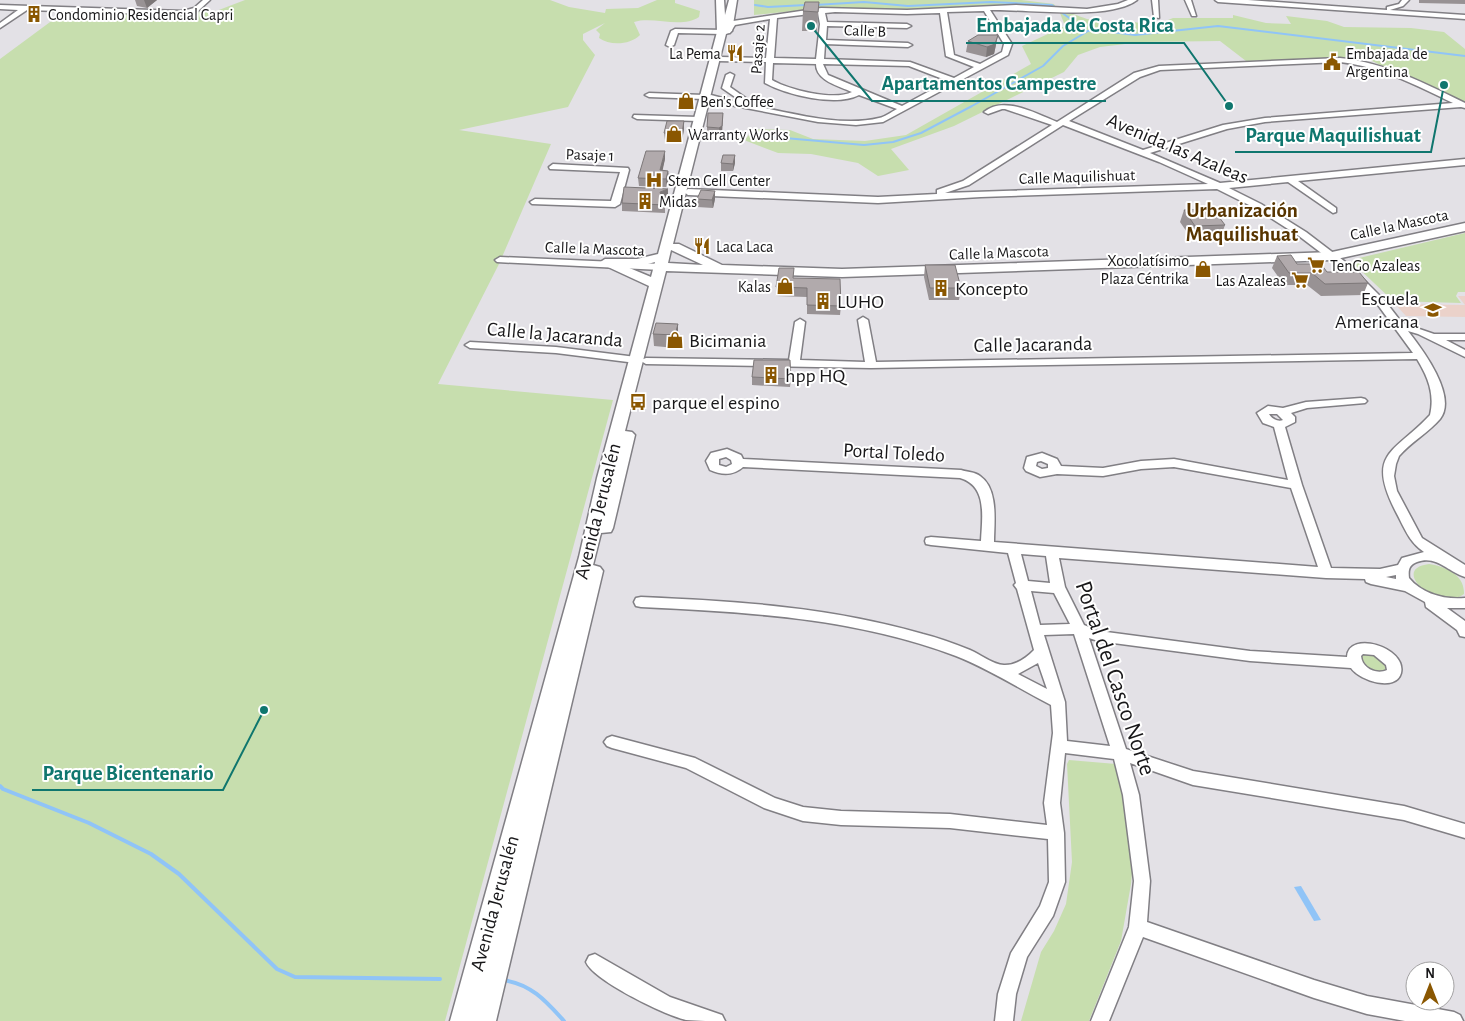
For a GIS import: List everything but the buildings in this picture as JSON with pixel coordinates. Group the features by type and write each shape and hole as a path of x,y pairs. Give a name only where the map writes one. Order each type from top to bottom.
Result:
{"main road":[{"path":"710,0 711,8 724,30"},
{"name":"Avenida Jerusalén","path":"484,1021 663,271 680,192 698,119 708,97 724,30 720,0"},
{"name":"Avenida Jerusalén","path":"663,271 675,247 680,192 721,59 728,0"},
{"path":"724,30 732,11 733,0"},
{"name":"Calle la Mascota","path":"663,271 684,273 703,270 877,272 1332,256 1465,227"},
{"path":"675,247 713,264 737,271"},
{"path":"604,264 637,263 663,271"},
{"path":"604,264 628,271 663,271"},
{"name":"Avenida Jerusalén","path":"462,1021 584,566 605,478 641,360"}],"street":[{"path":"0,7 181,13 196,10 207,0"},
{"path":"670,45 675,31 724,30 733,23 821,10 907,12 1016,7 1087,10 1119,6 1134,0"},
{"path":"1155,0 1157,17"},
{"path":"1188,0 1194,15"},
{"path":"1218,0 1465,17"},
{"path":"1366,10 1404,2"},
{"path":"1404,2 1401,9 1412,13"},
{"path":"0,26 26,8"},
{"path":"649,95 708,97 735,104 840,123 883,120 1005,53 1008,44 986,9"},
{"path":"821,10 824,24 819,67 825,77 903,109"},
{"path":"732,11 738,17 760,18"},
{"path":"943,11 950,56 982,67"},
{"path":"907,12 910,64"},
{"name":"Pasaje 2","path":"774,16 768,81 778,87 837,98 852,96 858,92"},
{"path":"824,24 907,26"},
{"name":"Calle B","path":"822,42 908,45"},
{"path":"721,59 910,64 955,81"},
{"path":"928,197 966,183 1137,75 1150,70 1176,66 1340,60 1360,61 1378,66 1464,105"},
{"path":"730,75 726,88 743,99 735,104"},
{"path":"1144,152 1226,127 1266,120 1464,105"},
{"name":"Avenida las Azaleas","path":"988,112 1001,106 1061,124 1144,152 1222,186 1275,215 1332,256 1374,293 1401,326 1420,356 1438,391 1437,412 1431,421 1392,456 1389,466 1392,491 1417,542"},
{"path":"637,117 698,119"},
{"name":"Calle Maquilishuat","path":"680,192 878,200 981,194 1222,186 1465,162"},
{"name":"Pasaje 1","path":"535,202 615,204 624,190 625,170 552,167"},
{"path":"1289,179 1334,210"},
{"path":"966,183 966,188 981,194"},
{"name":"Calle la Mascota","path":"500,260 604,264"},
{"path":"863,320 871,365"},
{"path":"794,365 800,322"},
{"path":"1401,326 1409,327 1432,337 1465,354"},
{"path":"1432,337 1465,337"},
{"name":"Calle la Jacaranda","path":"470,345 556,350 641,360"},
{"name":"Calle Jacaranda","path":"641,360 794,365 871,365 1420,356"},
{"path":"1283,412 1290,420 1286,424 1279,425 1267,420 1263,413 1272,409 1283,412 1306,405 1361,401"},
{"path":"1279,425 1296,486 1326,573"},
{"path":"1054,470 1104,472 1141,465 1174,462 1296,486"},
{"name":"Portal Toledo","path":"739,463 962,474 976,478 983,486 987,504 987,546"},
{"path":"931,541 1342,574 1380,574 1424,556 1447,561"},
{"path":"1410,588 1403,576 1406,564 1417,542 1465,572"},
{"path":"1004,1021 1007,994 1020,953 1047,910 1057,882 1056,833 1052,803 1060,733 1058,702 1034,630 1013,549"},
{"name":"Portal del Casco Norte","path":"1052,552 1058,588 1066,600 1079,629 1120,752 1131,795 1142,881 1138,927 1100,1021"},
{"path":"1342,574 1410,588 1464,625"},
{"path":"1021,585 1058,588"},
{"path":"1424,597 1446,604 1465,603"},
{"path":"641,602 727,606 821,615 869,624 962,653 1003,671 1058,702"},
{"path":"1034,630 1079,629 1098,636 1250,656 1355,663"},
{"path":"1003,671 1029,665 1042,651"},
{"path":"612,742 690,763 770,803 803,814 841,818 950,821 1056,833"},
{"path":"1059,746 1120,752 1193,778 1404,813 1465,831"},
{"path":"1138,927 1314,989 1367,1005 1454,1021"},
{"path":"595,962 624,982 666,1005 716,1021"}],"shaded area":[{"name":"Escuela Americana","path":"1458,296 1465,296 1465,305"},
{"name":"Escuela Americana","path":"1395,304 1465,305 1465,317 1406,316"}],"green space":[{"path":"245,0 550,0 569,7 605,13 606,9 638,8 657,0 675,0 675,3 700,11 699,17 684,22 650,20 634,22 640,35 631,41 620,43 604,41 599,38 600,34 596,30 605,23 583,34 583,40 595,55 568,107 459,130 551,144 499,264 438,384 613,400 445,1021 0,1021 0,59 65,11 189,15 201,11 211,13"},
{"path":"754,0 1021,0 1054,4 1056,8 1023,5 910,11 823,8 754,15"},
{"path":"1060,13 1072,14 1097,21 1127,23 1130,21 1153,26 1173,18 1233,18 1233,15 1266,23 1291,24 1286,16 1327,21 1344,27 1411,28 1444,32 1465,49 1465,106 1370,60 1346,58 1246,61 1220,41 1142,42 1100,47 1078,55 1064,72 954,126 891,149 909,170 878,176 858,163 811,154 778,153 744,140 755,129 790,130 813,139 865,141 906,135 1031,64 1022,46 1065,26"},
{"path":"1465,233 1465,292 1458,292 1456,296 1461,303 1393,301 1354,264 1353,260 1359,258"},
{"path":"1429,564 1447,569 1457,576 1461,581 1464,594 1454,598 1442,598 1422,588 1415,581 1414,573 1418,568"},
{"path":"1366,652 1385,657 1389,670 1374,673 1360,661 1360,655"},
{"path":"1069,760 1116,764 1127,805 1134,851 1131,884 1121,941 1089,1021 1021,1021 1041,952 1054,931 1066,904 1072,862 1067,764"}],"water":[{"path":"1301,886 1321,920 1314,921 1294,887"}],"waterway":[{"path":"815,5 864,2 908,6 991,2 1052,5 1056,8"},
{"path":"755,5 768,7 806,5"},
{"path":"1061,12 1087,31"},
{"path":"762,136 864,145 893,142 921,133 972,106 1043,66 1063,46 1088,31 1096,30 1135,35 1218,26 1465,56"},
{"path":"0,786 3,789 89,823 151,854 179,874 277,969 295,977 440,979"},
{"path":"502,980 521,985 537,994 564,1021"}],"place":[{"name":"Condominio Residencial Capri","path":"34,14"},
{"name":"Apartamentos Campestre","path":"811,26"},
{"name":"La Pema","path":"735,53"},
{"name":"Embajada de Argentina","path":"1332,62"},
{"name":"Parque Maquilishuat","path":"1444,85"},
{"name":"Ben's Coffee","path":"686,101"},
{"name":"Embajada de Costa Rica","path":"1229,106"},
{"name":"Warranty Works","path":"674,134"},
{"name":"Stem Cell Center","path":"654,180"},
{"name":"Midas","path":"645,201"},
{"name":"Laca Laca","path":"702,246"},
{"name":"TenGo Azaleas","path":"1316,265"},
{"name":"Xocolatísimo Plaza Céntrika","path":"1203,269"},
{"name":"Las Azaleas","path":"1300,280"},
{"name":"Kalas","path":"785,286"},
{"name":"Koncepto","path":"941,288"},
{"name":"LUHO","path":"823,301"},
{"name":"Escuela Americana","path":"1433,310"},
{"name":"Bicimania","path":"675,340"},
{"name":"hpp HQ","path":"771,375"},
{"name":"parque el espino","path":"638,402"},
{"name":"Parque Bicentenario","path":"264,710"}],"district":[{"name":"Urbanización Maquilishuat","path":"1242,222"}]}
